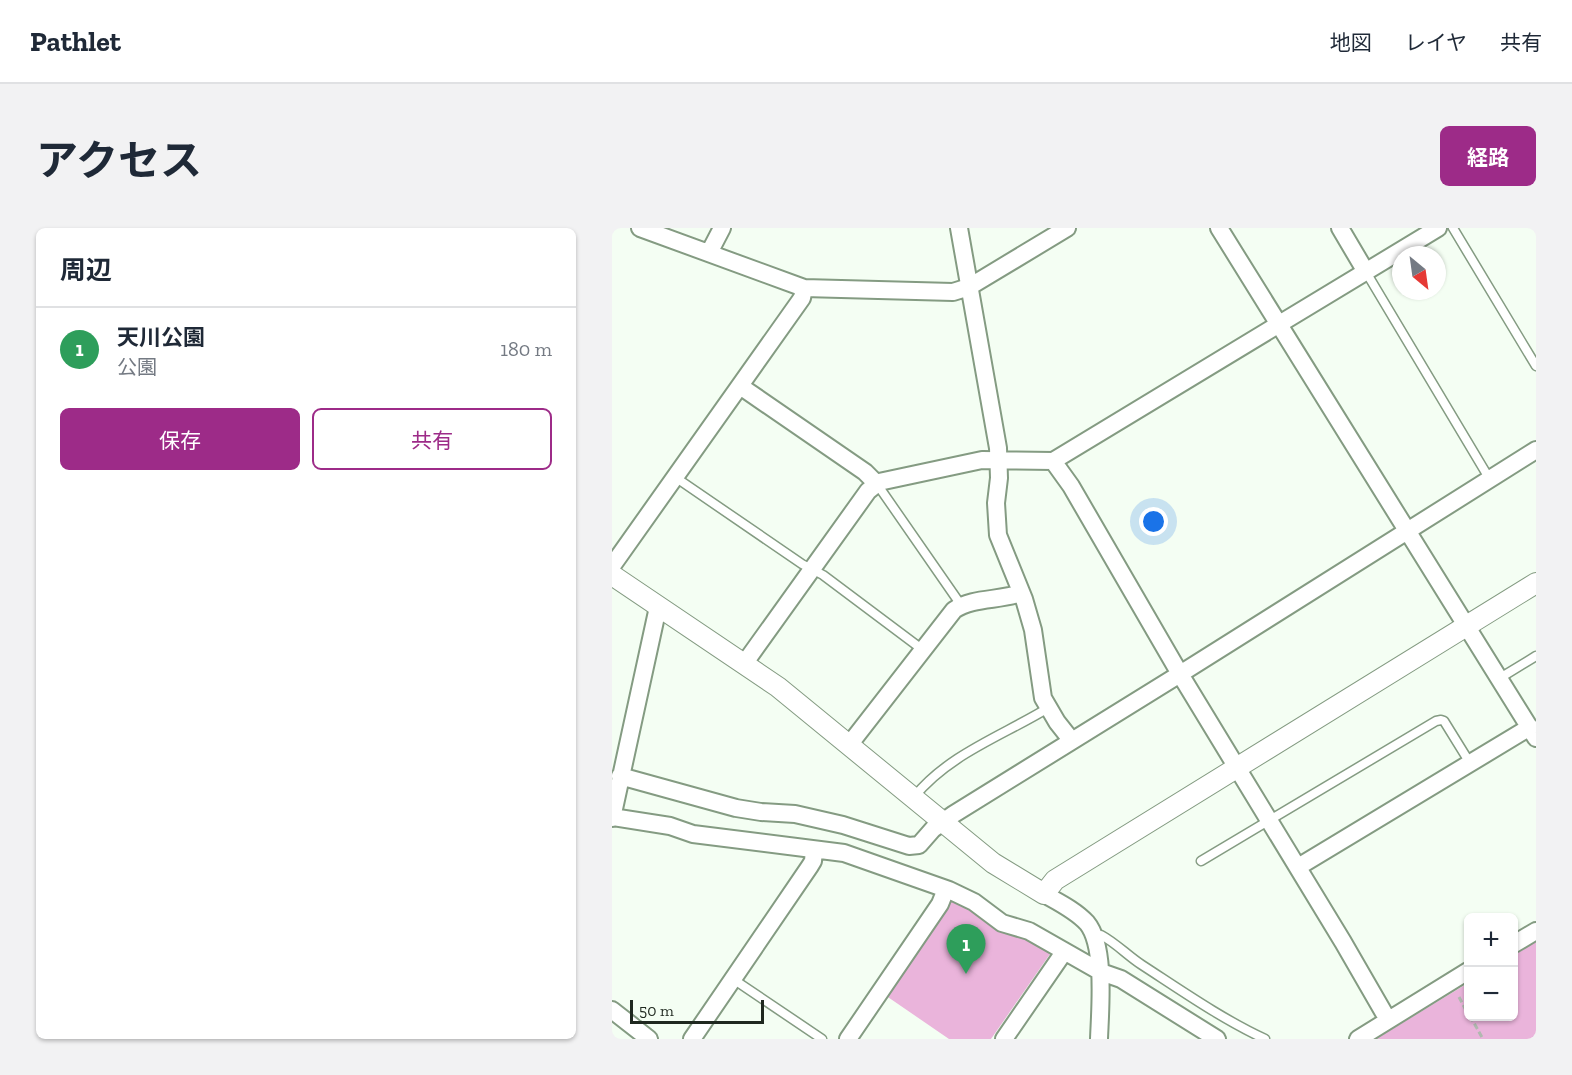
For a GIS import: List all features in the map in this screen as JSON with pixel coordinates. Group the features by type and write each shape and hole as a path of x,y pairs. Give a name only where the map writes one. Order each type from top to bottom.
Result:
{"street":[{"path":"640,228 804,288 953,292 969,286 1066,228"},
{"path":"709,253 722,228"},
{"path":"960,228 999,448 996,503 998,535 1033,630 1043,698 1072,741"},
{"path":"1219,228 1533,733 1470,763 1298,867"},
{"path":"1340,228 1365,272"},
{"path":"744,664 868,491 876,484 885,479 982,460 1053,461 1438,228"},
{"path":"612,566 802,298 804,288"},
{"path":"740,386 865,472 876,484"},
{"path":"620,776 736,808 761,812 795,813 843,825 909,846 919,845 942,822 1536,450"},
{"path":"1053,461 1071,486 1180,674 1388,1020"},
{"path":"612,575 778,687 993,863 1078,915 1088,924 1094,937 1101,972 1099,1039"},
{"path":"1044,894 1055,880 1536,583"},
{"path":"849,745 954,610 961,605 1021,593"},
{"path":"658,607 612,818 670,825 693,834 856,856 946,889 974,902 1002,923 1029,931 1101,972 1121,979 1217,1039"},
{"path":"693,1039 810,866 814,850"},
{"path":"848,1039 940,904 946,889"},
{"path":"1518,942 1536,931"},
{"path":"1004,1039 1064,952"},
{"path":"1358,1039 1464,973"},
{"path":"612,1010 649,1039"}],"lane":[{"path":"1453,228 1536,366"},
{"path":"1365,272 1489,478"},
{"path":"675,477 823,575 923,650"},
{"path":"876,484 961,605"},
{"path":"1500,678 1536,656"},
{"path":"913,798 927,781 946,766 1048,708"},
{"path":"1201,861 1441,720 1444,721 1470,763"},
{"path":"1094,937 1101,935 1108,939 1140,964 1241,1028 1265,1039"},
{"path":"733,979 822,1039"}],"path":[{"path":"1472,1021 1483,1039"}],"shaded area":[{"path":"957,899 1047,946 1050,954 991,1039 949,1039 882,993 945,900"},
{"path":"1536,942 1536,1039 1376,1039 1464,985 1464,1021 1518,1021 1518,953"}],"place":[{"name":"天川公園","path":"966,974"}]}
